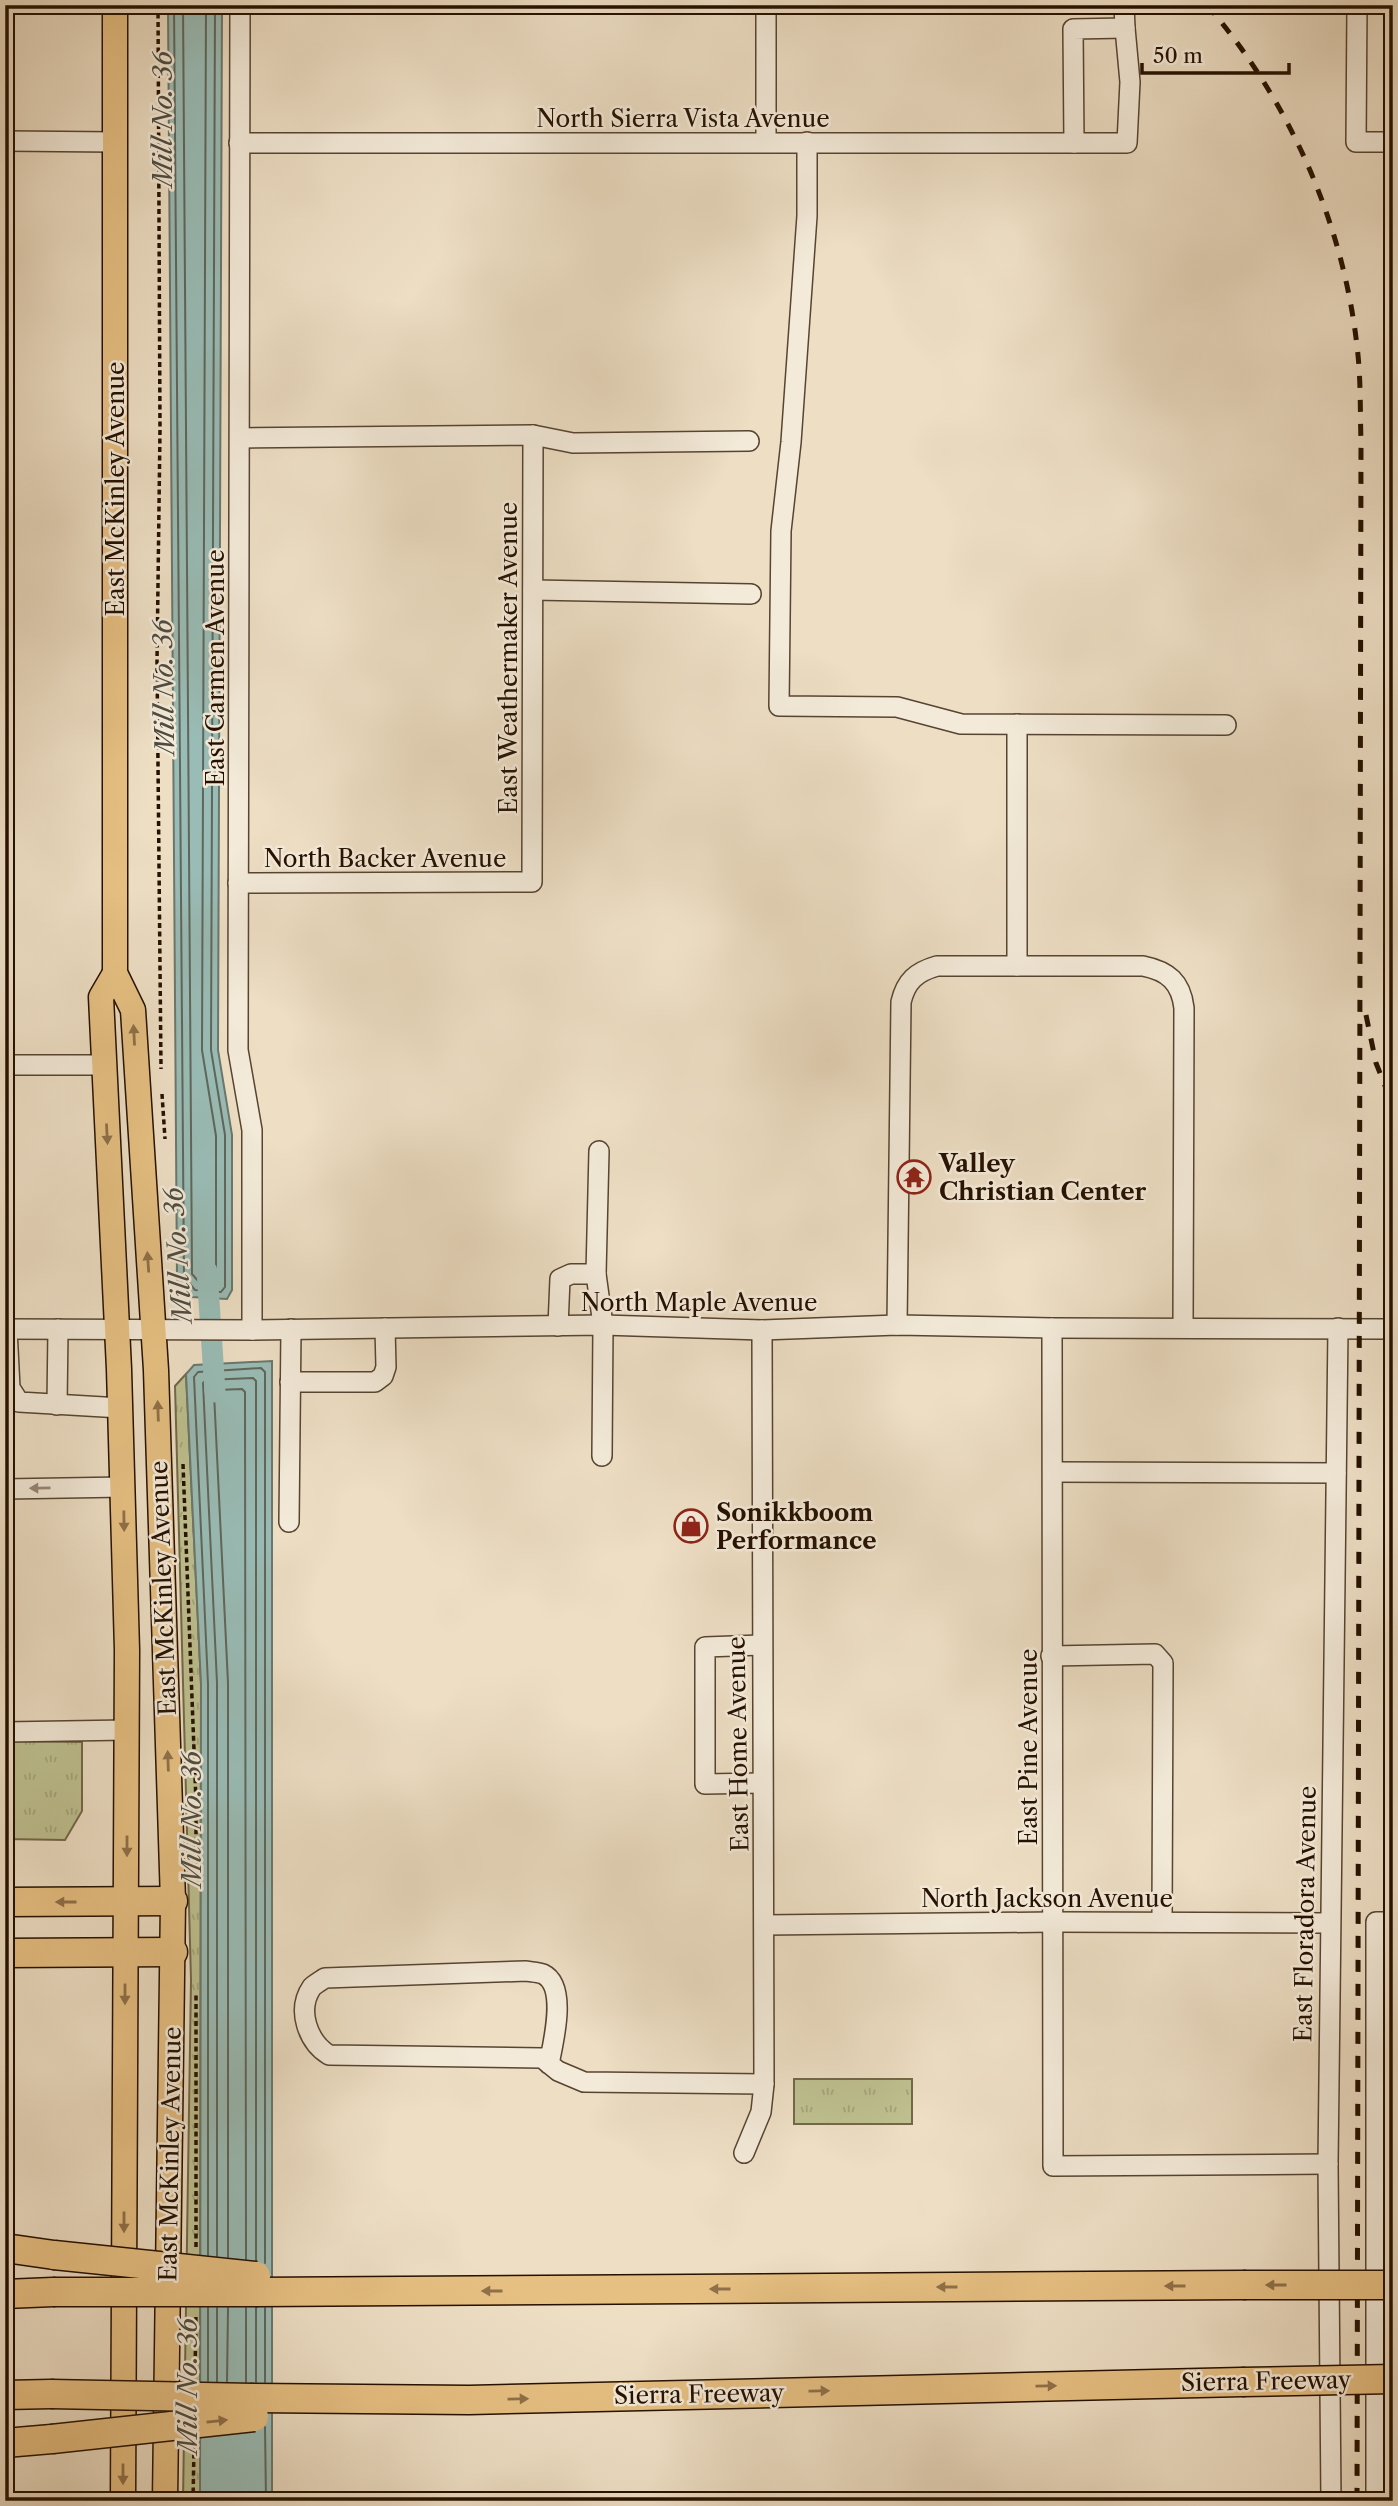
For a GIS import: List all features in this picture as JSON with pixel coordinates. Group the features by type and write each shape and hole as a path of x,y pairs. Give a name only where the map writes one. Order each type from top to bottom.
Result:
{"highway":[{"path":"5,1902 173,1901"},
{"path":"5,1953 173,1952"},
{"path":"5,2248 258,2284 393,2291 1393,2285"},
{"path":"5,2294 258,2284"},
{"name":"Sierra Freeway","path":"254,2407 1393,2379"},
{"path":"5,2395 51,2394 254,2407"},
{"path":"5,2443 52,2439 254,2407"}],"main road":[{"name":"East McKinley Avenue","path":"115,5 115,973 133,1010 153,1330 164,1573 173,1901 165,2501"},
{"name":"East McKinley Avenue","path":"115,973 101,997 124,1487 127,1730 123,2501"}],"street":[{"name":"East Carmen Avenue","path":"240,5 239,1050 252,1130 252,1330"},
{"path":"766,5 766,142"},
{"path":"1074,143 1073,29 1125,28 1124,5"},
{"path":"1357,5 1356,142 1393,142"},
{"name":"North Sierra Vista Avenue","path":"239,143 1127,143 1130,82 1125,28"},
{"path":"5,141 115,142"},
{"path":"807,142 806,229 791,442 781,531 779,706 897,707 961,724 1226,725"},
{"path":"241,438 533,435 573,443 750,441"},
{"name":"East Weathermaker Avenue","path":"532,882 533,435"},
{"path":"533,590 751,594"},
{"path":"1017,724 1017,966"},
{"name":"North Backer Avenue","path":"239,883 532,882"},
{"path":"897,1325 901,1002 904,988 913,977 937,966 1143,967 1170,975 1183,995 1183,1328"},
{"path":"5,1065 103,1065"},
{"path":"599,1151 596,1274 603,1325 602,1456"},
{"path":"558,1326 560,1279 571,1274 596,1274"},
{"name":"North Maple Avenue","path":"6,1329 252,1330 603,1325 762,1331 897,1325 1393,1329"},
{"path":"290,1382 375,1381 383,1376 386,1367 385,1328"},
{"name":"East Pine Avenue","path":"1052,1328 1054,2166 1328,2164"},
{"name":"East Floradora Avenue","path":"1331,2501 1329,1923 1338,1328"},
{"path":"6,1329 10,1388 19,1402 121,1408"},
{"path":"57,1405 58,1329"},
{"path":"289,1522 290,1329"},
{"name":"East Home Avenue","path":"744,2153 761,2112 764,2084 762,1331"},
{"path":"1053,1472 1336,1473"},
{"path":"5,1489 124,1487"},
{"path":"761,1645 705,1647 705,1784 762,1783"},
{"path":"1051,1656 1155,1654 1163,1663 1161,1922"},
{"path":"5,1732 127,1730"},
{"path":"1376,2501 1384,2159 1384,1922"},
{"name":"North Jackson Avenue","path":"764,1925 1329,1923"},
{"path":"549,2064 557,2027 555,1994 550,1981 543,1974 526,1971 325,1978 312,1987 305,2008 308,2033 318,2048 329,2055 542,2058 549,2064 558,2071 584,2082 764,2084"}],"path":[{"path":"159,5 158,676 161,1074"},
{"path":"162,1087 165,1139"}],"green space":[{"path":"186,1374 201,1684 200,2501 183,2501 191,1980 175,1386"},
{"path":"5,1741 82,1742 82,1811 65,1840 5,1839"},
{"path":"794,2079 912,2079 912,2124 794,2124"}],"water":[{"path":"168,5 222,5 218,1050 232,1135 232,1290 227,1299 191,1297 177,1281"},
{"path":"272,1361 272,2501 200,2501 201,1684 186,1374 194,1365"}],"waterway":[{"name":"Mill No. 36","path":"207,1271 215,1392"}],"railway":[{"path":"1207,5 1263,81 1308,165 1339,254 1350,300 1359,370 1357,2501"},
{"path":"1366,1015 1376,1063 1393,1106"}],"place":[{"name":"Valley Christian Center","path":"914,1177"},
{"name":"Sonikkboom Performance","path":"691,1526"}]}
